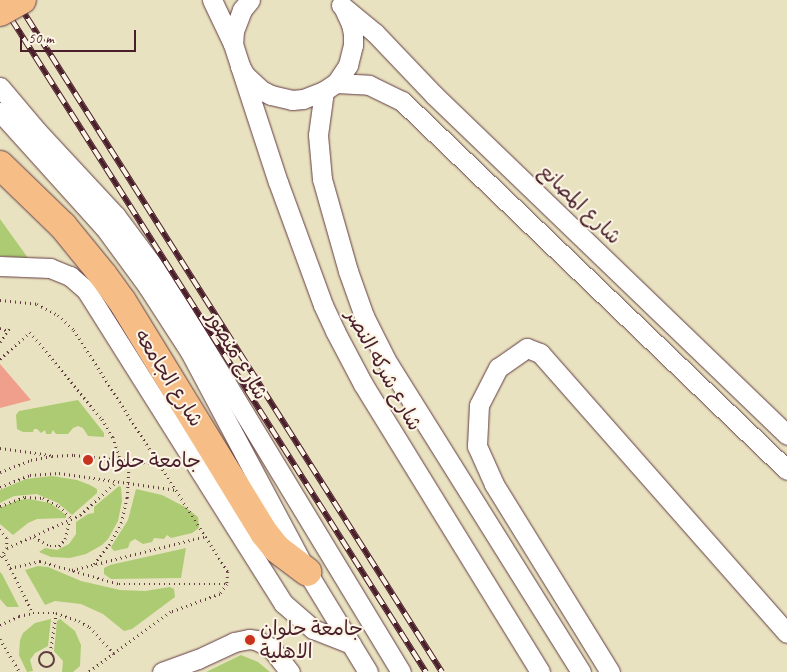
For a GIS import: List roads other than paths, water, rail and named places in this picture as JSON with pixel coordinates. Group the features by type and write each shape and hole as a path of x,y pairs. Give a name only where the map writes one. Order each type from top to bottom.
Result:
{"highway":[{"path":"0,12 22,0"},
{"path":"0,165 62,226 103,275 122,301 265,534 277,549 307,572"}],"street":[{"path":"212,0 233,44"},
{"path":"233,44 237,20 250,0"},
{"path":"330,87 348,65 353,45 351,24 339,2"},
{"name":"شارع المصانع","path":"339,2 375,33 434,95 787,435"},
{"name":"شارع شركه النصر","path":"233,44 278,182 323,305 335,331 363,384 540,672"},
{"path":"240,66 252,84 271,95 292,100 303,99 330,87 370,85 402,100 787,470"},
{"name":"شارع منصور","path":"0,86 37,131 116,216 163,279 401,672"},
{"name":"شارع شركه النصر","path":"330,87 318,135 322,179 348,271 368,324 386,360 581,672"},
{"name":"شارع منصور","path":"0,112 99,221 134,266 190,352 307,572 368,672"},
{"name":"شارع الجامعه","path":"0,266 50,268 70,276 86,290 283,603 313,629 350,644"},
{"path":"610,672 494,484 478,446 479,405 490,382 498,368 527,348 540,353 787,633"},
{"path":"698,383 716,367"},
{"path":"162,672 198,659 234,642 249,639 256,640 271,648 290,672"}],"railway":[{"path":"16,0 442,672"},
{"path":"0,1 426,672"}],"place":[{"name":"جامعة حلوان","path":"88,460"},
{"name":"جامعة حلوان الاهلية","path":"250,640"}]}
